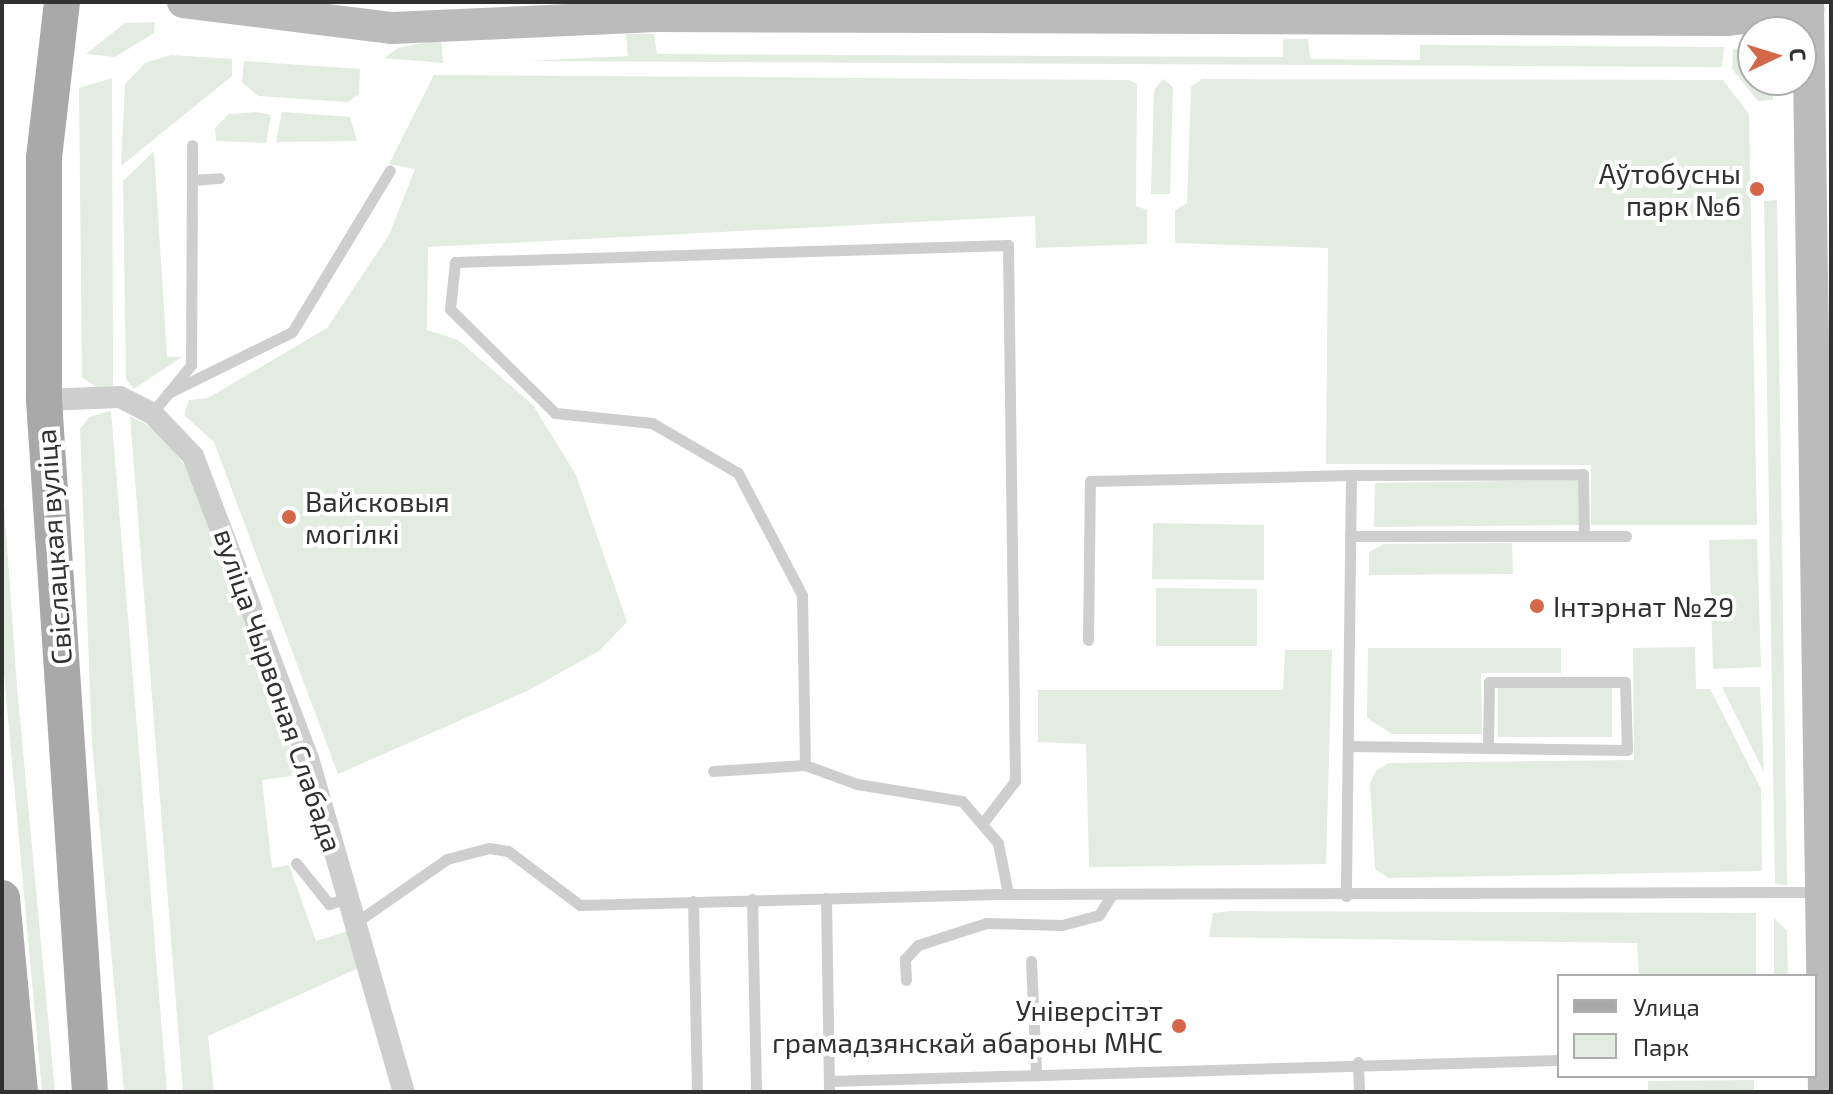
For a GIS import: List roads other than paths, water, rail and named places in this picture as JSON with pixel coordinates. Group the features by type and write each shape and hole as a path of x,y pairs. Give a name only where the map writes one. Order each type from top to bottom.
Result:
{"main road":[{"name":"Свіслацкая вуліца","path":"62,2 44,158 44,400 90,1092"},
{"path":"183,2 392,28 657,16 1727,20 1803,6 1819,892 1826,993 1819,1058 1824,1092"},
{"path":"2,898 20,1092"}],"street":[{"name":"вуліца Чырвоная Слабада","path":"44,400 120,397 152,413 193,456 302,743 351,897 404,1092"}],"lane":[{"path":"152,413 191,365 192,145"},
{"path":"168,393 292,332 390,170"},
{"path":"192,180 219,178"},
{"path":"805,765 802,595 738,473 652,423 555,413 450,309 455,262 1008,245 1015,781 982,824"},
{"path":"1088,640 1090,481 1583,474 1584,536"},
{"path":"1346,896 1351,475"},
{"path":"1350,536 1626,536"},
{"path":"1348,746 1627,750 1625,682 1489,682 1488,748"},
{"path":"713,771 805,765 857,784 962,801 998,843 1008,894"},
{"path":"358,921 470,848 508,851 580,905 1008,894 1346,896 1819,892"},
{"path":"296,863 329,904 351,897"},
{"path":"906,980 905,959 918,945 986,923 1062,925 1099,915 1112,894"},
{"path":"826,898 829,1087 1036,1070 1557,1060"},
{"path":"752,899 756,1092"},
{"path":"693,901 697,1092"},
{"path":"1031,961 1036,1070"},
{"path":"1358,1062 1359,1092"}],"place":[{"name":"Аўтобусны парк №6","path":"1757,189"},
{"name":"Вайсковыя могілкі","path":"289,517"},
{"name":"Інтэрнат №29","path":"1537,606"},
{"name":"Універсітэт грамадзянскай абароны МНС","path":"1179,1026"}]}
